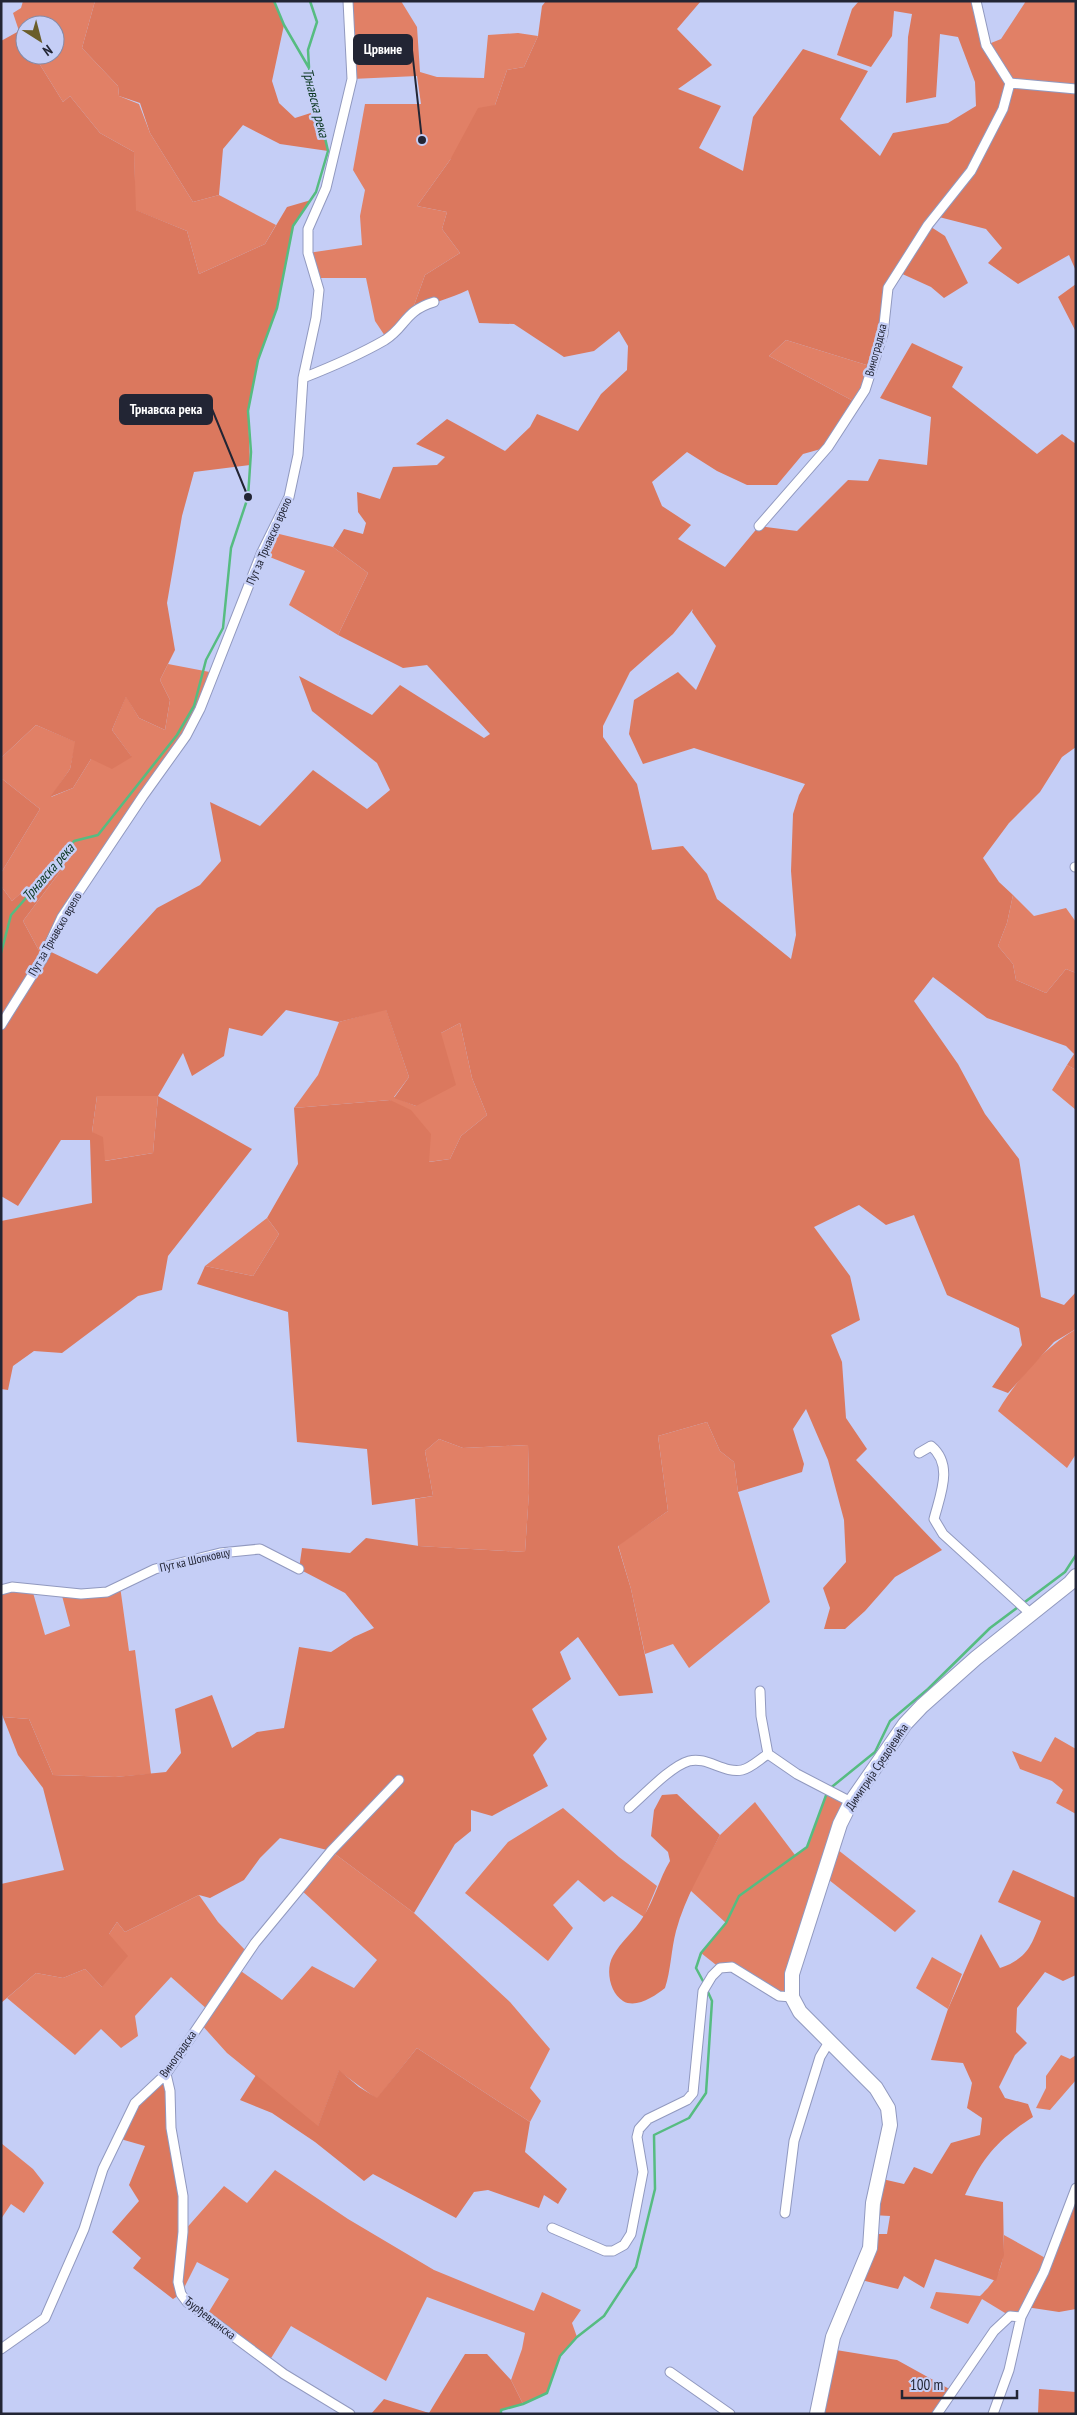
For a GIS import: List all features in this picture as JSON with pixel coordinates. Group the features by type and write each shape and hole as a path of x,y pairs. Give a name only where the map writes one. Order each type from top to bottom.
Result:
{"street":[{"name":"Пут за Трнавско врело","path":"1,1025 43,958 62,917 143,796 186,736 200,710 262,554 289,497 298,455 303,378 316,318 319,290 308,253 308,229 326,188 352,79 348,1"},
{"path":"976,1 986,44 1010,83 1076,89"},
{"name":"Виноградска","path":"759,526 828,447 865,390 883,334 888,288 928,225 971,171 1003,110 1010,83"},
{"path":"303,378 340,363 387,339 412,311 434,302"},
{"path":"919,1453 931,1446 940,1453 945,1473 934,1520 943,1534 1031,1614"},
{"name":"Пут ка Шопковцу","path":"1,1590 12,1587 81,1594 107,1592 155,1569 220,1553 260,1548 299,1568"},
{"name":"Димитрија Средојевића","path":"792,1997 792,1974 840,1824 851,1802 904,1724 976,1658 1070,1583 1076,1576"},
{"path":"760,1691 760,1716 768,1754 797,1774 851,1802"},
{"path":"629,1808 676,1768 690,1760 704,1761 740,1771 748,1768 768,1754"},
{"name":"Виноградска","path":"1,2349 45,2318 84,2229 102,2169 135,2103 166,2074 255,1943 331,1851 399,1780"},
{"path":"552,2228 605,2251 618,2249 629,2240 643,2172 637,2137 639,2129 648,2119 687,2100 693,2093 703,1991 716,1971 725,1966 732,1967 779,1996 792,1997 800,2012 881,2095 888,2108 890,2124 873,2203 870,2248 833,2337 817,2414"},
{"path":"785,2213 794,2141 820,2057 829,2042"},
{"name":"Ђурђевданска","path":"166,2074 170,2091 171,2128 183,2196 183,2232 178,2282 180,2294 187,2302 284,2374 350,2414"},
{"path":"992,2414 1009,2370 1021,2317 1044,2272 1076,2188"},
{"path":"937,2414 994,2331 1010,2316 1021,2317"},
{"path":"670,2372 730,2414"}],"shaded area":[{"path":"23,1 95,1 82,48 118,86 119,96 139,104 150,133 193,202 219,195 276,225 265,244 199,274 187,231 135,210 134,152 100,133 70,96 63,102 40,65 65,65 65,15 15,15 15,19 13,13 21,8"},
{"path":"95,1 274,1 284,25 272,81 279,103 295,118 317,111 328,151 280,144 243,125 223,149 219,195 193,202 150,133 140,103 119,96 118,86 82,48"},
{"path":"348,1 401,1 417,27 420,72 437,77 484,78 488,35 518,33 538,36 524,67 507,70 495,105 450,160 417,206 447,212 442,229 460,253 425,275 412,311 387,339 375,321 366,278 316,278 308,253 362,245 360,216 365,190 353,170 365,104 421,104 417,76 352,79"},
{"path":"546,1 701,1 677,29 712,65 678,89 721,106 699,148 743,171 753,117 803,49 868,71 840,119 880,156 893,133 948,123 976,106 975,82 958,37 940,34 936,97 906,103 908,37 912,14 894,11 892,36 871,67 837,55 852,9 859,1 976,1 986,44 1010,83 1076,89 1076,271 1069,255 1018,284 988,263 1002,248 986,229 935,216 928,225 945,236 968,283 944,298 931,287 898,272 888,288 873,367 786,340 769,356 857,403 828,447 803,454 777,485 747,485 717,471 687,452 652,482 662,506 691,525 678,539 725,567 759,526 797,531 848,480 868,481 879,459 927,465 931,417 880,398 912,343 963,367 952,387 1037,454 1062,434 1076,444 1076,747 1062,757 1040,792 1009,823 983,858 999,882 1013,895 1007,923 998,946 1013,964 1016,980 1046,993 1066,969 1076,973 1076,1070 1067,1065 1074,1054 1066,1046 987,1018 933,977 914,1001 958,1064 985,1114 1019,1159 1041,1297 1064,1305 1076,1292 1076,1329 1054,1342 1008,1393 992,1387 1022,1345 1019,1328 947,1295 914,1215 886,1225 859,1205 814,1227 850,1276 860,1320 831,1335 842,1362 846,1418 867,1449 856,1460 942,1550 895,1577 865,1611 845,1629 824,1629 830,1608 823,1588 846,1562 844,1520 828,1460 806,1409 793,1429 804,1464 802,1472 738,1492 734,1462 720,1451 707,1422 658,1436 668,1511 618,1546 631,1589 653,1693 619,1696 578,1637 560,1652 571,1679 532,1709 547,1739 533,1755 548,1786 492,1816 471,1810 471,1831 455,1844 414,1913 331,1851 280,1838 260,1858 244,1880 210,1898 199,1895 125,1932 117,1922 109,1934 128,1956 102,1987 85,1969 63,1978 36,1973 1,2003 1,1884 64,1870 43,1788 18,1755 3,1717 29,1719 53,1775 115,1777 166,1772 181,1753 175,1709 212,1695 232,1748 257,1732 284,1728 299,1647 331,1652 354,1637 374,1628 345,1593 299,1569 302,1548 350,1553 366,1538 419,1546 525,1552 529,1492 528,1445 463,1448 439,1439 425,1451 433,1496 372,1505 367,1449 297,1442 288,1312 197,1284 205,1266 253,1276 279,1234 267,1218 298,1164 294,1108 390,1100 411,1110 431,1134 429,1162 450,1159 461,1136 487,1115 472,1078 460,1023 441,1033 456,1085 416,1106 394,1098 409,1077 386,1010 339,1022 286,1010 262,1036 229,1028 224,1056 192,1076 183,1053 158,1096 252,1149 168,1256 162,1290 138,1296 62,1353 34,1351 13,1366 8,1390 1,1389 1,1221 92,1203 90,1140 61,1140 18,1206 1,1196 1,886 12,901 65,854 62,869 23,921 43,958 47,950 97,974 157,908 200,885 221,861 210,802 260,826 313,770 367,809 390,790 377,763 312,711 299,676 372,715 400,685 484,738 490,734 427,665 403,668 338,635 368,573 333,547 344,529 363,534 366,523 358,512 357,492 380,499 393,467 437,465 445,457 416,444 447,419 505,451 530,427 537,414 578,431 601,394 627,370 628,346 619,331 594,351 564,357 514,324 479,323 468,290 412,311 425,275 460,253 442,229 447,212 417,206 450,160 478,108 495,105 507,70 524,67 538,36 542,6","holes":["693,609 692,612 716,646 696,690 678,672 634,700 629,734 643,764 694,748 805,784 793,814 791,871 796,935 791,959 717,899 707,874 683,846 652,850 637,784 603,737 603,726 630,672 673,634","97,1096 158,1096 153,1153 105,1161 103,1137 92,1132"]},
{"path":"1026,1 1076,1 1076,89 1017,85 986,45 1001,39"},
{"path":"15,33 15,65 40,65 63,102 70,96 100,133 134,152 136,210 187,231 199,274 265,244 287,207 311,200 293,226 277,308 258,360 248,411 250,465 194,472 182,516 167,603 175,650 160,680 170,700 165,730 139,718 126,697 112,730 132,757 112,769 91,759 73,788 50,797 70,769 75,742 36,725 1,758 1,41"},
{"path":"1076,284 1076,332 1058,297"},
{"path":"786,340 873,367 857,403 769,356"},
{"path":"271,532 333,547 368,573 338,635 289,605 305,571 262,554"},
{"path":"168,664 215,673 200,709 62,917 43,958 23,921 62,869 65,855 12,901 1,886 1,873 40,809 1,778 1,758 36,725 76,742 70,769 51,797 73,788 91,759 131,756 112,730 126,696 139,718 165,730 170,700 160,680"},
{"path":"1,778 40,809 1,873"},
{"path":"1013,895 1034,916 1066,908 1076,922 1076,973 1066,969 1046,993 1016,980 1013,964 998,946 1007,923"},
{"path":"386,1009 409,1077 394,1097 416,1106 441,1033 460,1023 472,1078 487,1115 461,1136 450,1159 428,1162 390,1100 294,1108 318,1075 339,1022"},
{"path":"1067,1065 1076,1070 1076,1110 1052,1090"},
{"path":"97,1096 158,1096 153,1153 104,1161 92,1132"},
{"path":"267,1218 279,1234 253,1276 205,1266"},
{"path":"1076,1329 1076,1454 1067,1468 998,1411 1032,1365 1053,1345"},
{"path":"707,1422 720,1451 734,1462 738,1492 770,1602 689,1668 673,1644 645,1654 631,1589 618,1545 668,1511 658,1436"},
{"path":"439,1439 463,1448 528,1445 529,1493 525,1552 418,1546 415,1499 433,1496 425,1451"},
{"path":"120,1586 129,1651 135,1650 151,1774 115,1777 53,1775 29,1719 3,1717 1,1712 1,1590 32,1589 45,1635 70,1626 61,1592 81,1594"},
{"path":"1055,1737 1076,1749 1076,1814 1056,1803 1063,1790 1052,1781 1020,1769 1012,1751 1041,1762"},
{"path":"828,1790 851,1802 833,1846 916,1911 895,1932 824,1876 789,1998 732,1967 720,1968 701,1953 726,1923 690,1890 720,1835 755,1802 795,1855 807,1847"},
{"path":"677,1794 720,1835 684,1906 674,1938 665,1988 656,1995 639,2003 628,2003 615,1993 610,1981 609,1968 616,1951 640,1922 647,1910 670,1861 668,1852 651,1836 654,1810 662,1795"},
{"path":"563,1808 619,1857 657,1886 644,1917 612,1896 604,1902 578,1880 553,1905 573,1928 548,1961 465,1893 508,1842"},
{"path":"331,1851 414,1913 510,2002 550,2049 530,2088 541,2101 530,2122 417,2048 377,2099 339,2071 318,2127 227,2053 200,2023 208,2010 171,1977 135,2016 138,2036 121,2048 101,2029 75,2055 7,1998 36,1973 63,1978 85,1969 102,1987 109,1934 117,1922 125,1932 199,1895 218,1922 248,1953 238,1969 282,2000 312,1966 354,1988 377,1960 300,1889"},
{"path":"1013,1870 1076,1898 1076,1975 1063,1981 1045,1972 1017,2008 1016,2032 1027,2043 1015,2055 999,2087 1005,2098 1028,2104 1033,2117 1020,2125 992,2150 978,2170 965,2195 1003,2202 1004,2255 996,2281 935,2259 924,2288 904,2276 898,2289 857,2279 871,2234 887,2234 890,2216 872,2215 878,2178 904,2184 914,2167 932,2174 951,2143 980,2135 982,2118 967,2108 972,2083 963,2063 931,2060 948,2009 981,1934 1000,1968 1023,1955 1031,1944 1041,1921 998,1902"},
{"path":"932,1957 962,1974 948,2009 916,1988"},
{"path":"417,2048 530,2122 525,2152 567,2189 558,2204 544,2195 539,2208 488,2190 474,2192 456,2218 373,2174 364,2181 315,2142 272,2113 240,2100 256,2075 318,2126 339,2070 359,2087 377,2098"},
{"path":"1061,2055 1070,2059 1076,2055 1076,2080 1050,2110 1036,2108 1046,2088 1046,2076"},
{"path":"166,2074 179,2170 181,2294 173,2299 133,2268 141,2258 112,2232 139,2201 129,2185 145,2146 117,2138 135,2103"},
{"path":"1,2143 33,2169 44,2183 24,2213 11,2204 1,2219"},
{"path":"275,2170 348,2219 434,2270 534,2311 542,2292 581,2310 572,2323 577,2337 560,2356 547,2393 523,2404 511,2380 522,2349 525,2333 427,2297 386,2381 291,2326 268,2363 207,2315 229,2279 197,2262 181,2294 183,2232 224,2186 247,2203"},
{"path":"1076,2188 1076,2309 1059,2312 1026,2307"},
{"path":"1004,2235 1049,2260 1021,2317 1010,2316 982,2299 968,2324 930,2308 936,2292 980,2296 993,2282 1000,2269"},
{"path":"830,2349 897,2360 953,2391 937,2414 817,2414"},
{"path":"465,2354 487,2354 511,2380 523,2404 501,2410 501,2414 371,2414 384,2399 429,2413"},
{"path":"1039,2389 1076,2392 1076,2414 1038,2414"}],"waterway":[{"name":"Трнавска река","path":"1,953 11,915 65,854 74,841 98,835 177,735 194,706 206,660 223,628 231,548 248,497 251,452 248,411 258,360 277,308 293,226 316,192 328,151 309,68 284,25 274,1"},
{"path":"309,67 308,50 317,22 310,1"},
{"path":"704,1983 696,1968 701,1953 726,1923 739,1896 807,1847 828,1790 875,1752 890,1721 928,1689 990,1628 1065,1572 1076,1555"},
{"path":"501,2414 501,2410 523,2404 547,2393 560,2356 577,2337 604,2316 636,2267 655,2189 654,2135 689,2118 706,2093 712,2001 707,1990"}],"place":[{"name":"Црвине","path":"422,140"},
{"name":"Трнавска река","path":"248,497"}]}
